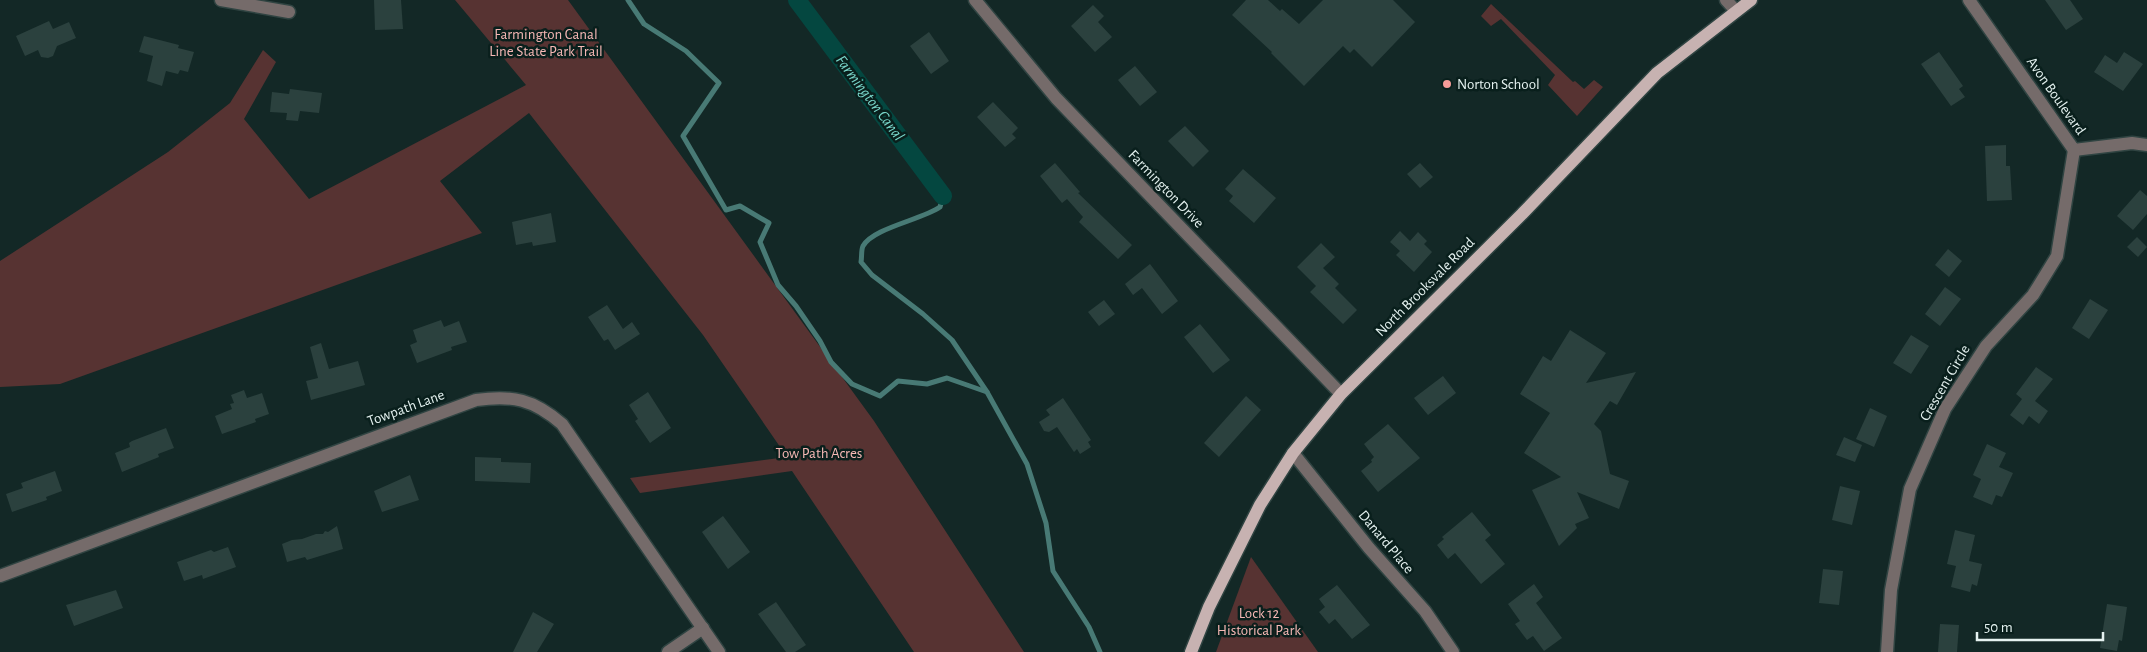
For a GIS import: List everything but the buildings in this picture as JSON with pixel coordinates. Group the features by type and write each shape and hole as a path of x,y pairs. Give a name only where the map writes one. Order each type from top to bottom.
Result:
{"main road":[{"name":"North Brooksvale Road","path":"1191,652 1209,606 1260,505 1293,453 1341,394 1515,221 1658,74 1751,0"}],"street":[{"path":"221,0 289,12"},
{"name":"Farmington Drive","path":"975,0 1056,98 1341,394"},
{"path":"1726,0 1736,11"},
{"name":"Avon Boulevard","path":"1969,0 2074,150 2132,143 2147,145"},
{"name":"Crescent Circle","path":"1886,652 1891,590 1910,489 1946,409 1986,346 2033,295 2056,256 2074,150"},
{"name":"Towpath Lane","path":"0,576 476,400 502,396 536,405 562,424 719,652"},
{"name":"Danard Place","path":"1293,453 1368,548 1425,611 1452,652"},
{"path":"668,652 703,628"}],"green space":[{"path":"455,0 568,0 874,421 1024,652 914,652 792,471 640,493 630,478 787,457 703,335 529,113 440,181 482,233 60,384 0,387 0,261 168,152 230,103 263,50 276,62 244,119 309,199 526,85"},
{"path":"1491,4 1573,82 1575,81 1584,89 1594,80 1603,87 1577,116 1548,85 1555,75 1501,19 1491,26 1481,16"},
{"name":"Lock 12 Historical Park","path":"1251,557 1318,652 1216,652"}],"waterway":[{"path":"628,0 644,24 686,51 719,83 683,136 726,210 740,206 769,223 760,242 778,285 796,306 820,341 831,362 852,384 880,396 898,381 927,384 947,378 987,392"},
{"name":"Farmington Canal","path":"797,0 943,196"},
{"path":"943,196 940,207 932,212 887,229 868,240 862,248 861,262 872,275 923,314 952,340 987,392 1027,464 1046,523 1053,571 1089,627 1100,652"}],"place":[{"name":"Norton School","path":"1447,84"}],"park label":[{"name":"Farmington Canal Line State Park Trail","path":"546,42"},
{"name":"Tow Path Acres","path":"819,453"}]}
